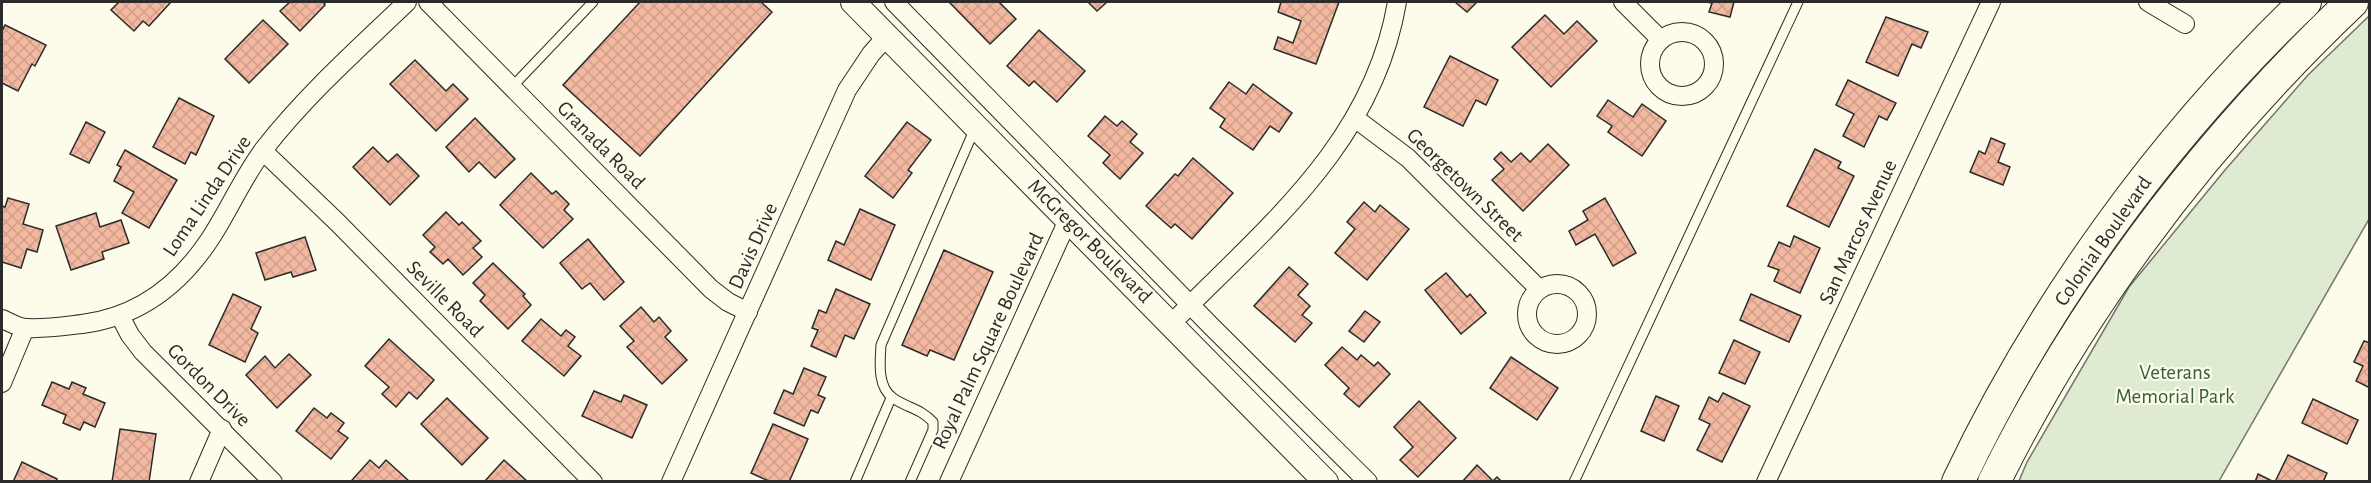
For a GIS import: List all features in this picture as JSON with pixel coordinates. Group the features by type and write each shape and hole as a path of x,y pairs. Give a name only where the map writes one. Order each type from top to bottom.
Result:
{"highway":[{"name":"Colonial Boulevard","path":"1958,482 2013,377 2054,309 2099,242 2200,113 2281,24 2305,2"},
{"name":"Colonial Boulevard","path":"1994,482 2042,392 2138,243 2246,108 2352,2"}],"main road":[{"name":"McGregor Boulevard","path":"862,5 887,36 1326,482"}],"street":[{"name":"Loma Linda Drive","path":"2,319 25,328 100,322 140,308 158,296 194,261 210,239 263,151 319,87 407,2"},
{"name":"Granada Road","path":"428,2 711,289 728,302 748,312"},
{"path":"894,2 1368,482"},
{"path":"1171,324 1249,248 1299,194 1345,136 1366,98 1383,52 1397,2"},
{"path":"1623,2 1661,40"},
{"name":"San Marcos Avenue","path":"1766,482 1991,2"},
{"path":"2157,3 2185,24"},
{"name":"Davis Drive","path":"671,482 847,90 887,36"},
{"name":"Georgetown Street","path":"1356,119 1408,158 1539,289"},
{"name":"Seville Road","path":"263,151 338,223 593,482"},
{"name":"Royal Palm Square Boulevard","path":"949,482 1068,220"},
{"name":"Gordon Drive","path":"120,316 130,335 143,352 273,482"},
{"path":"2,383 25,328"},
{"path":"199,482 222,429"}],"lane":[{"path":"512,87 593,2"},
{"path":"1574,482 1797,2"},
{"path":"910,482 933,430 933,422 924,412 891,398 883,385 881,375 881,345 976,127"},
{"path":"855,482 891,398"}],"green space":[{"name":"Veterans Memorial Park","path":"2369,16 2369,219 2219,481 2019,481 2027,462 2129,287 2225,170 2308,75"}],"building":[{"path":"119,2 171,2 149,26 143,21 134,31 111,10"},
{"path":"290,2 326,2 300,31 280,11"},
{"path":"640,2 761,2 772,12 640,156 563,85"},
{"path":"999,2 1016,19 990,44 950,3"},
{"path":"1088,2 1107,2 1097,11"},
{"path":"1281,2 1339,2 1316,64 1274,49 1278,37 1293,43 1301,21 1278,12"},
{"path":"1455,2 1477,2 1467,12"},
{"path":"1706,2 1734,2 1730,17 1709,12 1712,3"},
{"path":"1545,15 1564,34 1577,21 1597,41 1551,87 1512,47"},
{"path":"1886,17 1928,32 1921,48 1912,44 1898,76 1866,62"},
{"path":"263,20 288,44 249,83 225,59"},
{"path":"5,25 46,45 35,66 32,64 18,91 2,83 2,31"},
{"path":"1039,30 1085,71 1057,102 1034,81 1029,86 1007,66"},
{"path":"1450,56 1498,80 1486,105 1476,100 1463,126 1424,107"},
{"path":"415,60 446,91 453,84 468,99 436,131 390,84"},
{"path":"1848,80 1896,103 1887,120 1879,116 1864,147 1843,136 1854,114 1836,105"},
{"path":"1229,82 1246,94 1253,84 1292,113 1279,132 1270,126 1253,150 1220,127 1225,119 1210,108"},
{"path":"179,98 214,116 196,155 191,152 185,164 153,147"},
{"path":"1608,100 1633,117 1642,104 1666,121 1642,156 1608,132 1612,126 1597,116"},
{"path":"1105,116 1117,126 1122,121 1137,134 1130,142 1143,153 1120,179 1103,163 1110,155 1088,136"},
{"path":"475,118 515,159 495,178 479,162 469,172 446,147"},
{"path":"86,122 105,132 89,163 70,154"},
{"path":"907,122 931,140 908,170 912,173 893,198 865,176"},
{"path":"1991,138 2005,144 1998,162 2010,167 2003,185 1970,172 1979,151 1985,154"},
{"path":"1548,144 1569,165 1523,211 1492,180 1504,169 1494,159 1501,152 1511,162 1521,153 1530,162"},
{"path":"373,147 388,162 397,154 419,176 390,205 353,167"},
{"path":"1815,149 1841,162 1838,168 1854,176 1829,227 1787,206"},
{"path":"125,150 177,180 149,228 122,213 134,192 114,181 121,167 117,165"},
{"path":"1193,158 1233,193 1192,239 1175,224 1171,228 1146,206 1175,174 1178,176"},
{"path":"531,173 552,194 556,191 569,204 564,210 573,219 543,248 500,205"},
{"path":"8,198 29,204 23,224 43,230 37,252 27,249 21,268 2,262 2,206 5,207"},
{"path":"1605,198 1636,253 1613,266 1595,234 1576,245 1569,231 1588,220 1583,211"},
{"path":"1364,202 1375,212 1380,205 1409,229 1367,280 1335,253 1355,229 1347,222"},
{"path":"860,209 895,225 871,280 828,260 836,241 844,245"},
{"path":"446,212 459,225 462,222 481,241 473,248 482,257 463,275 448,259 443,264 430,252 435,247 423,235"},
{"path":"96,213 100,227 121,220 129,243 102,252 104,259 71,270 56,226"},
{"path":"1794,236 1820,248 1800,293 1774,281 1779,270 1768,266 1779,242 1790,247"},
{"path":"305,237 316,270 293,277 291,272 265,280 256,253"},
{"path":"588,239 624,282 604,300 590,283 582,289 560,263"},
{"path":"944,250 993,272 954,360 930,350 927,356 902,345"},
{"path":"493,263 525,294 523,296 531,305 508,329 480,301 485,295 473,283"},
{"path":"1289,267 1308,284 1298,295 1310,306 1302,315 1312,323 1295,342 1254,306"},
{"path":"1446,273 1467,297 1470,294 1486,313 1461,334 1425,290"},
{"path":"836,289 870,304 854,339 845,335 836,357 811,346 818,330 812,328 819,310 826,313"},
{"path":"233,294 261,307 251,329 258,333 245,362 209,345"},
{"path":"1751,294 1801,316 1789,342 1740,320"},
{"path":"641,307 654,322 659,317 671,331 665,337 687,360 662,384 627,347 634,341 620,326"},
{"path":"1365,311 1380,322 1364,342 1349,331"},
{"path":"541,319 561,336 566,330 575,337 568,346 581,356 564,376 522,341"},
{"path":"389,339 434,380 417,399 409,392 396,407 382,394 389,387 365,366"},
{"path":"1734,340 1760,352 1745,384 1719,373"},
{"path":"2364,341 2370,343 2370,388 2356,381 2363,366 2354,362"},
{"path":"1342,347 1357,360 1361,355 1374,366 1378,362 1390,374 1359,407 1344,394 1349,388 1325,365"},
{"path":"289,354 311,375 277,408 246,375 265,356 275,368"},
{"path":"1511,357 1558,388 1537,420 1490,388"},
{"path":"804,368 826,377 818,395 825,398 818,413 811,410 804,426 774,413 784,390 793,394"},
{"path":"52,382 69,389 72,382 86,388 83,394 105,403 95,427 84,422 80,430 63,423 66,415 42,405"},
{"path":"594,391 621,402 624,395 647,405 632,438 582,416"},
{"path":"1723,393 1750,406 1722,462 1697,450 1710,424 1699,419 1709,397 1718,402"},
{"path":"1656,396 1679,406 1664,441 1641,431"},
{"path":"447,398 488,438 462,465 421,424"},
{"path":"2313,399 2358,420 2347,444 2302,423"},
{"path":"1419,401 1456,438 1418,477 1400,460 1413,447 1394,427"},
{"path":"314,408 327,418 331,413 344,423 338,431 348,438 331,459 296,431"},
{"path":"773,424 808,439 789,482 771,482 751,473"},
{"path":"120,429 156,434 149,482 112,482"},
{"path":"2288,455 2327,473 2323,482 2275,482"},
{"path":"370,460 379,468 386,460 410,482 353,482 352,480"},
{"path":"504,460 528,482 484,482"},
{"path":"22,462 57,479 56,482 13,482"},
{"path":"1477,465 1493,481 1497,477 1502,482 1462,482"},
{"path":"2258,474 2274,482 2255,482"}]}
